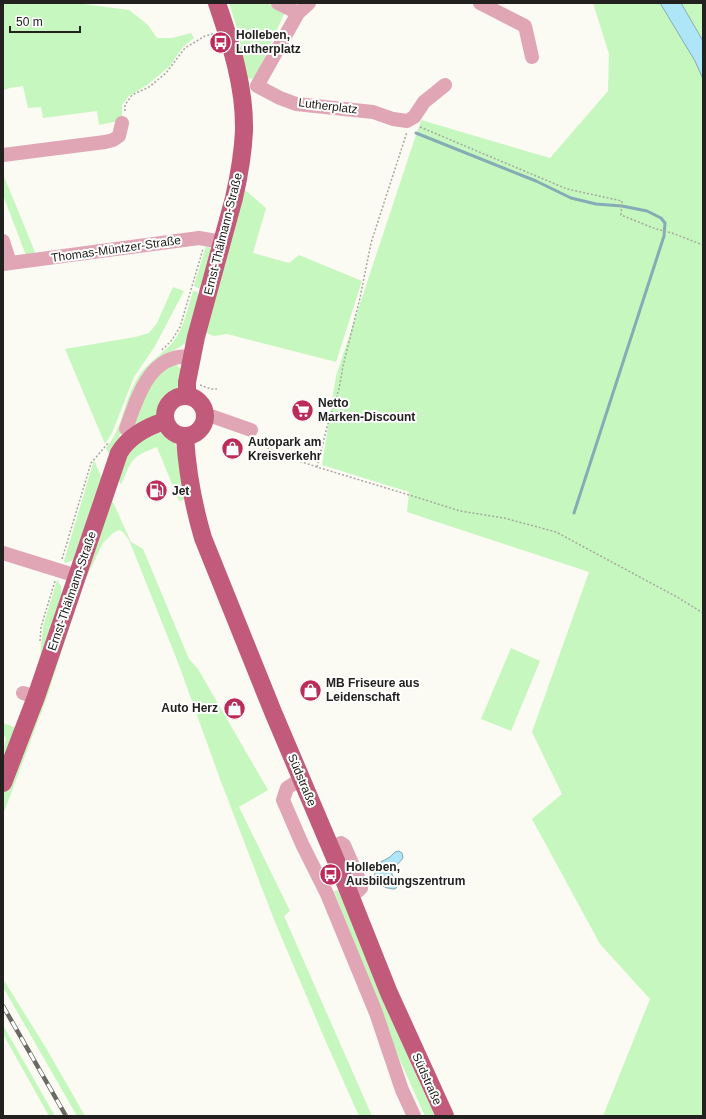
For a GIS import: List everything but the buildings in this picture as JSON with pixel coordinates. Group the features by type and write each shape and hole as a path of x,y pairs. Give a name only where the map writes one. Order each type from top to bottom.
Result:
{"main road":[{"name":"Ernst-Thälmann-Straße","path":"191,390 191,357 234,198 239,176 244,131 240,89 226,31 217,3"},
{"path":"191,390 193,397 203,406 205,416 203,426 198,431 192,435 185,436 174,433 169,428 165,421 165,411 170,401 191,390"},
{"name":"Ernst-Thälmann-Straße","path":"3,783 30,695 77,576 119,453 127,443 145,428 165,421"},
{"name":"Südstraße","path":"185,436 189,480 196,514 204,538 273,712 350,894 389,993 444,1116"}],"street":[{"path":"278,3 298,13"},
{"name":"Lutherplatz","path":"309,3 298,13 257,86 280,98 296,104 374,112 393,119 407,121"},
{"path":"480,3 525,26 532,57"},
{"path":"407,121 414,116 424,102 445,85"},
{"path":"3,155 113,140 119,136 122,123"},
{"name":"Thomas-Müntzer-Straße","path":"3,241 7,264 199,238 222,242"},
{"path":"126,429 140,391 147,379 156,369 166,360 176,356 191,357"},
{"path":"205,416 220,419 251,430"},
{"path":"3,553 77,576"},
{"path":"302,778 287,788 283,800 302,844 327,894 376,1013 402,1090 414,1116"}],"path":[{"path":"122,123 125,114 125,105 132,95 149,87 166,73 185,48 205,36 226,31"},
{"path":"407,121 567,189 622,201 621,214 656,230 672,233 703,245"},
{"path":"317,467 326,428 339,389 371,243 409,126 407,121"},
{"path":"191,390 217,389"},
{"path":"251,430 255,440 278,454 460,511 504,518 556,532 677,597 703,613"}],"green space":[{"path":"3,3 76,3 129,10 148,25 157,38 172,38 191,33 194,38 183,47 169,67 147,85 129,96 122,105 122,116 119,121 99,125 97,111 43,118 41,107 28,108 23,86 3,90"},
{"path":"229,3 267,4 280,8 285,12 255,78 250,79 246,76 238,32"},
{"path":"593,3 703,3 703,1116 603,1116 650,999 600,944 532,819 562,794 532,732 589,572 407,512 409,492 322,465 336,376 421,120 550,158 608,91 609,54"},
{"path":"3,174 37,257 27,258 3,195"},
{"path":"244,189 266,208 253,253 289,263 299,255 362,281 336,362 227,334 214,336 206,333"},
{"path":"206,246 210,248 211,252 200,289 194,286"},
{"path":"173,287 184,291 155,346 134,377 112,433 105,444 65,349 135,337 149,333 157,323"},
{"path":"193,291 198,292 198,295 201,297 186,343 165,356 132,397 111,458 106,448 112,440 120,423 133,387 145,368 169,347 177,336"},
{"path":"169,365 177,365 182,370 177,391 164,402 156,416 130,431 150,385"},
{"path":"160,432 170,437 177,447 187,497 184,500 179,501 157,447 133,460 121,485 116,473 139,440"},
{"path":"94,460 104,483 77,557 65,563 64,561"},
{"path":"112,500 131,542 143,549 189,659 198,669 268,790 239,807 290,911 284,916 372,1116 359,1116 326,1042 275,922 220,779 179,665 129,540 123,532 119,530 113,533 103,543 84,582 47,697 3,815 3,795 11,778"},
{"path":"57,580 61,586 62,600 40,658 43,627"},
{"path":"511,648 540,661 511,731 481,719"},
{"path":"3,723 20,729 3,771 3,751 6,738 3,734"},
{"path":"338,890 438,1116 425,1116 398,1056 334,891"},
{"path":"3,979 46,1048 85,1116 77,1116 3,987"},
{"path":"3,1025 55,1116 49,1116 3,1034"}],"water":[{"path":"660,3 681,3 703,41 703,79 695,61"},
{"path":"399,851 402,853 403,858 392,871 392,875 399,882 398,886 395,889 385,887 378,882 375,869 377,864"}],"waterway":[{"path":"416,133 536,181 571,198 596,204 622,206 647,211 661,218 665,223 664,236 574,513"}],"railway":[{"path":"3,1006 66,1116"}],"place":[{"name":"Holleben, Lutherplatz","path":"220,42"},
{"name":"Netto Marken-Discount","path":"303,410"},
{"name":"Autopark am Kreisverkehr","path":"233,449"},
{"name":"Jet","path":"157,491"},
{"name":"MB Friseure aus Leidenschaft","path":"311,690"},
{"name":"Auto Herz","path":"234,708"},
{"name":"Holleben, Ausbildungszentrum","path":"330,874"}]}
